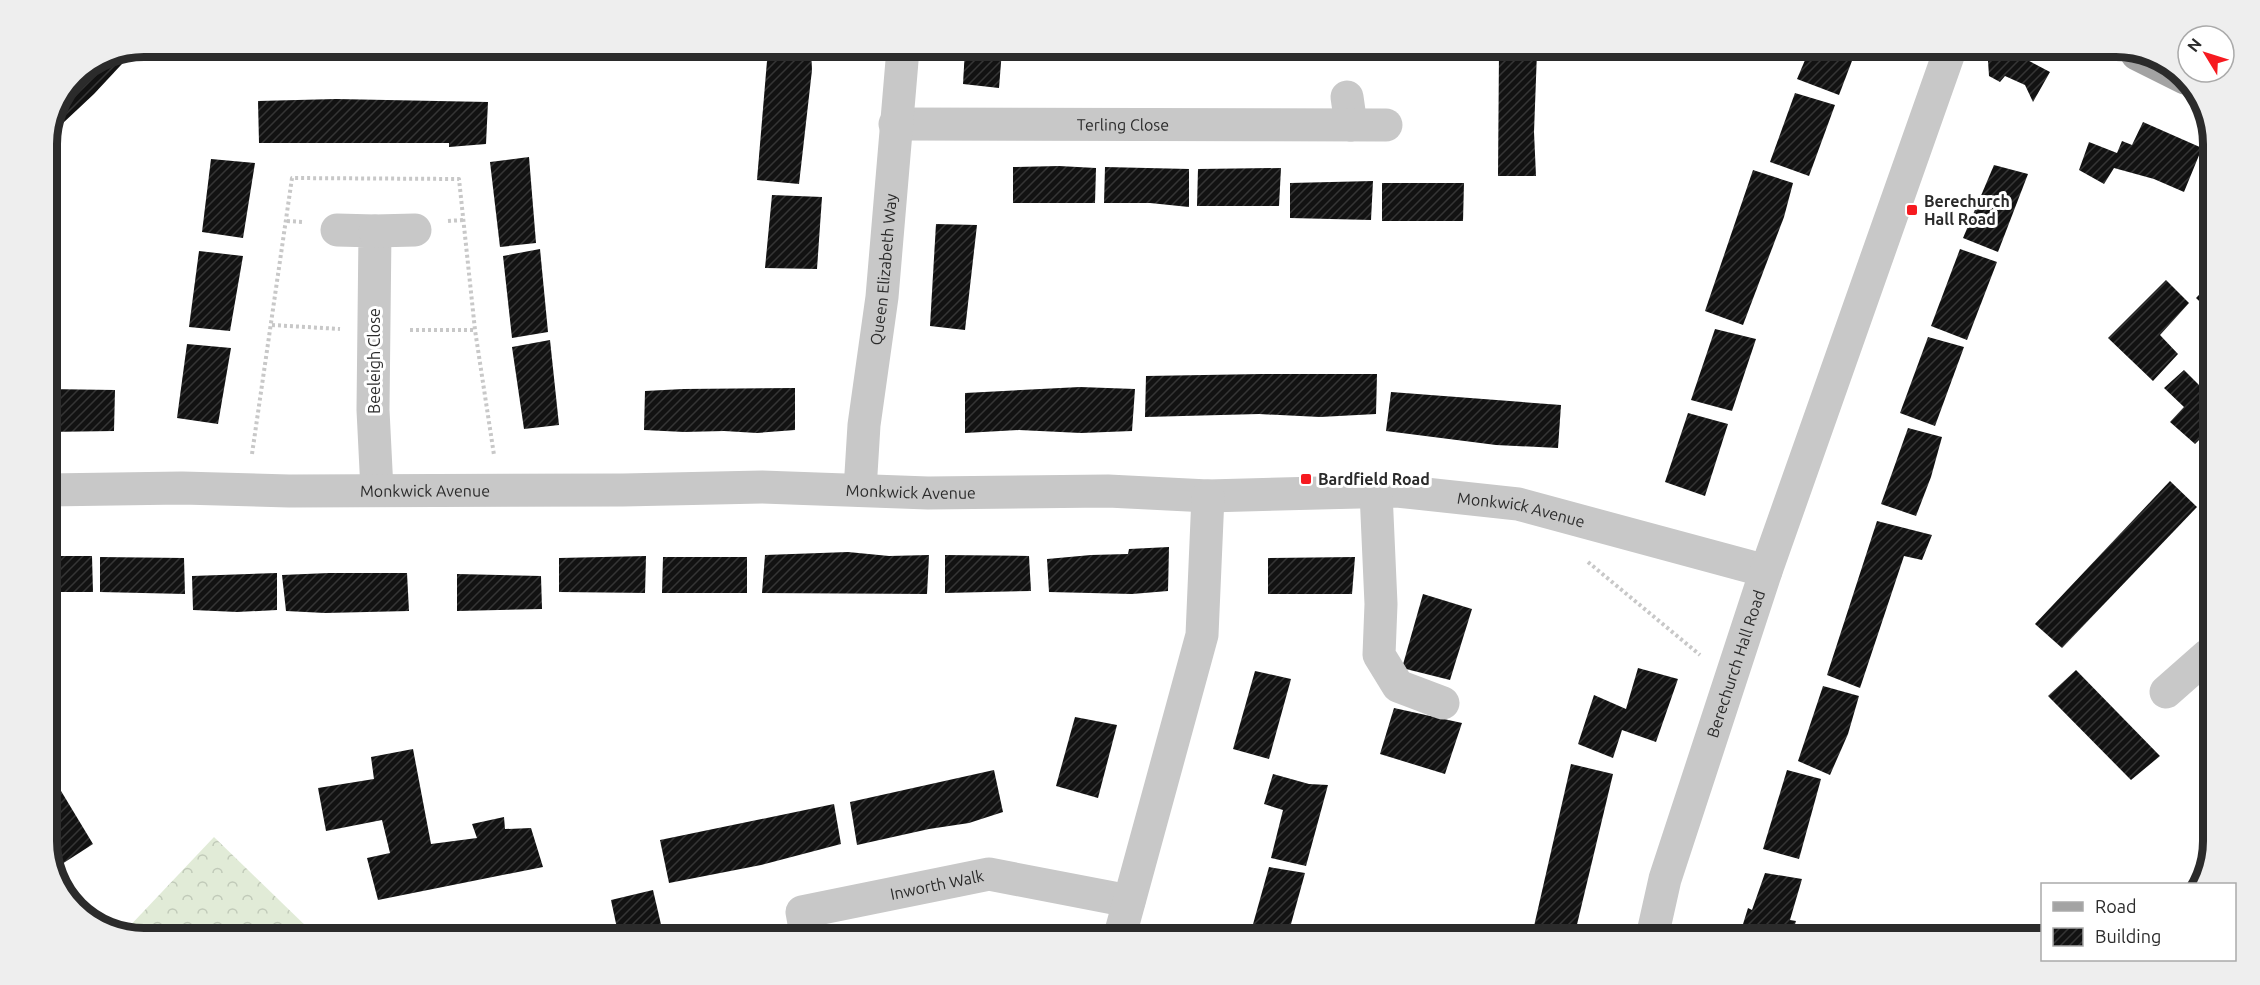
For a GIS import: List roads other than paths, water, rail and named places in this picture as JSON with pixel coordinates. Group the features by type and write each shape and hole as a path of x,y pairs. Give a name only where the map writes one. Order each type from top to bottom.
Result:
{"street":[{"name":"Queen Elizabeth Way","path":"860,490 864,425 882,297 902,57"},
{"name":"Berechurch Hall Road","path":"1654,928 1665,879 1766,571 1948,57"},
{"name":"Terling Close","path":"896,124 1349,111 1386,125"},
{"path":"337,230 415,230"},
{"name":"Beeleigh Close","path":"375,231 373,410 377,490"},
{"name":"Monkwick Avenue","path":"57,490 182,488 612,490 762,487 928,493 1108,491 1208,496 1397,491 1518,504 1766,571"},
{"path":"1376,492 1381,604 1379,656 1398,686 1443,703"},
{"path":"1122,928 1202,635 1208,496"},
{"path":"2166,692 2203,660"},
{"name":"Inworth Walk","path":"805,928 802,912 989,874 1129,901"}],"place":[{"name":"Berechurch Hall Road","path":"1912,210"},
{"name":"Bardfield Road","path":"1306,479"}]}
